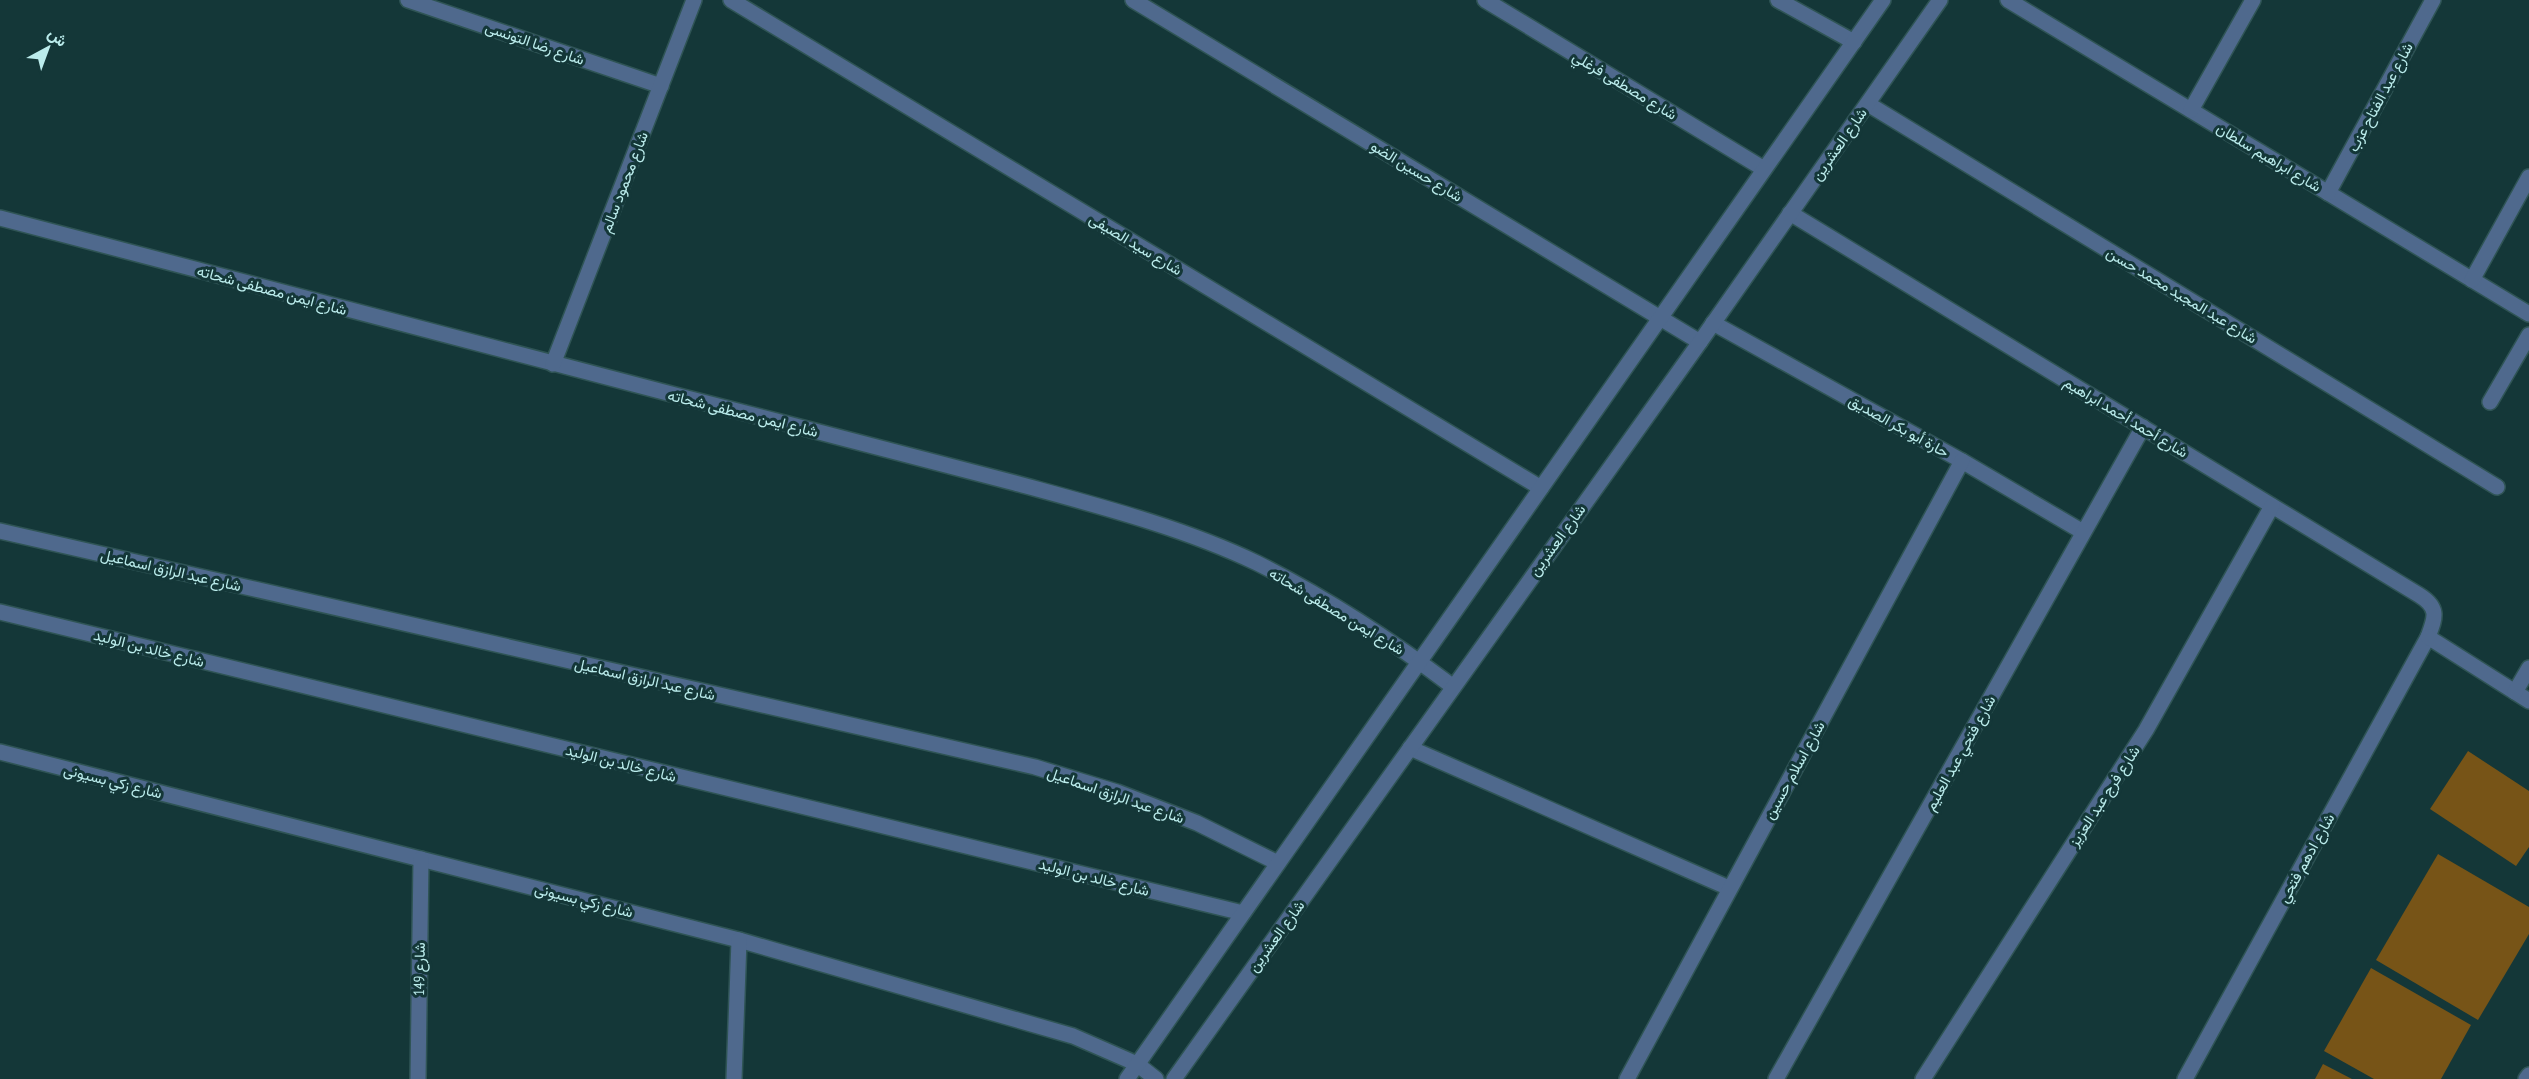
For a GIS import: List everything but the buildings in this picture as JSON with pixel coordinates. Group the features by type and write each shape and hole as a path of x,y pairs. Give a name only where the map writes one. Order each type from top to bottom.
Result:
{"street":[{"name":"شارع رضا التونسى","path":"408,0 661,86"},
{"name":"شارع محمود سالم","path":"554,364 693,0"},
{"name":"شارع سيد الصيفى","path":"732,0 1541,488"},
{"name":"شارع حسين الضو","path":"1133,0 1700,342"},
{"name":"شارع مصطفى فرغلي","path":"1485,0 1764,169"},
{"path":"1778,0 1854,42"},
{"path":"1127,1079 1883,0"},
{"name":"شارع العشرين","path":"1174,1079 1452,686 1700,342 1940,0"},
{"name":"شارع ابراهيم سلطان","path":"2008,0 2529,314"},
{"path":"2191,110 2253,0"},
{"name":"شارع عبد الفتاح عزب","path":"2328,193 2433,0"},
{"name":"شارع عبد المجيد محمد حسن","path":"1868,104 2497,487"},
{"path":"2472,280 2525,195 2529,177"},
{"name":"شارع أحمد أحمد ابراهيم","path":"1790,213 2427,600 2435,617 2428,637"},
{"name":"شارع ايمن مصطفى شحاته","path":"0,218 1046,492 1192,536 1253,561 1309,590 1419,661 1452,686"},
{"name":"حارة أبو بكر الصديق","path":"1713,323 1962,461 2084,532"},
{"path":"2490,402 2529,335"},
{"name":"شارع فتحي عبد العليم","path":"1776,1079 2143,427"},
{"name":"شارع اسلام حسين","path":"1627,1079 1962,461"},
{"name":"شارع فرج عبد العزيز","path":"1923,1079 2146,730 2272,506"},
{"name":"شارع عبد الرازق اسماعيل","path":"0,531 1035,767 1117,792 1187,819 1278,863"},
{"name":"شارع خالد بن الوليد","path":"0,612 1243,913"},
{"path":"2428,637 2529,701"},
{"name":"شارع ادهم فتحي","path":"2185,1079 2428,637"},
{"path":"2515,692 2529,668"},
{"path":"1410,748 1729,888"},
{"name":"شارع زكي بسيونى","path":"0,752 740,940 1073,1036 1137,1064 1156,1079"},
{"name":"شارع 149","path":"418,1079 421,859"},
{"path":"734,1079 740,940"},
{"path":"2526,1079 2529,1075"}]}
